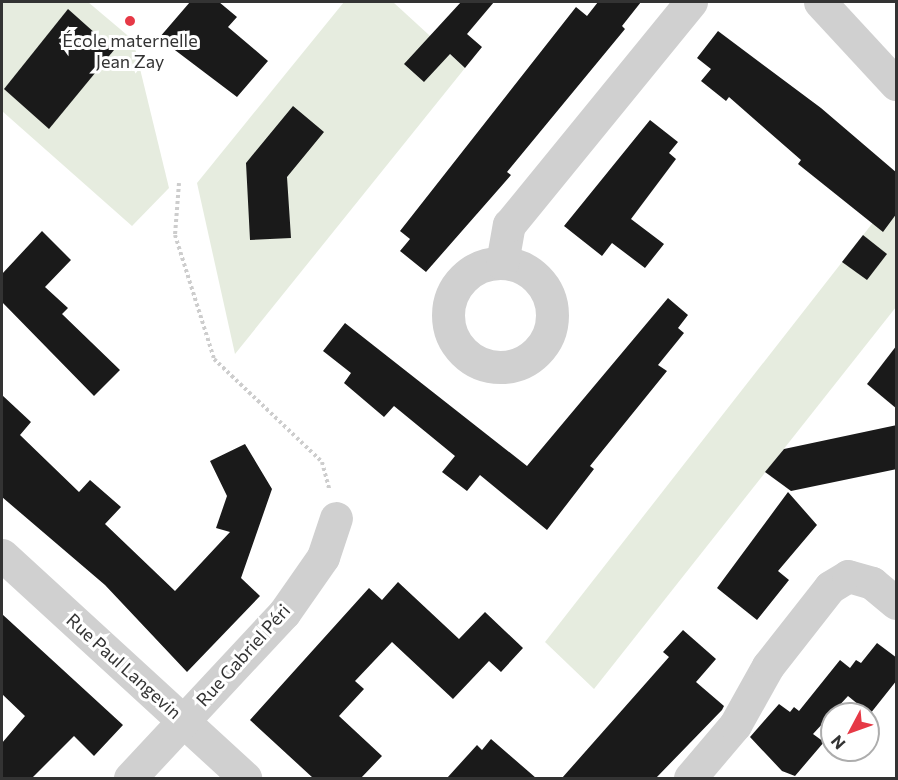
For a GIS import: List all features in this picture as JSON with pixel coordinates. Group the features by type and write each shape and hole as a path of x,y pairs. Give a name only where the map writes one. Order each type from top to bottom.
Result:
{"street":[{"path":"502,263 509,225 691,2"},
{"path":"820,2 897,84"},
{"name":"Rue Gabriel Péri","path":"130,778 284,613 323,557 336,518"},
{"name":"Rue Paul Langevin","path":"2,555 245,778"},
{"path":"690,778 735,725 768,666 830,587 848,576 872,583 897,603"}],"path":[{"path":"179,183 175,235 214,359 322,462 336,518"}],"shaded area":[{"path":"2,2 88,2 133,40 169,188 132,226 2,111"},
{"path":"344,2 393,2 465,68 235,354 197,183"},
{"path":"896,193 896,307 594,689 545,642"}],"building":[{"path":"190,2 219,2 237,17 228,27 268,61 237,97 159,38"},
{"path":"461,2 494,2 467,34 482,47 465,68 450,54 424,82 404,64"},
{"path":"598,2 641,2 622,26 625,29 507,172 511,175 426,272 400,251 410,239 400,231 576,7 587,16"},
{"path":"68,9 114,50 49,129 4,89"},
{"path":"718,31 821,108 897,173 897,213 883,232 798,164 801,160 729,97 726,101 701,81 711,69 697,58"},
{"path":"293,106 324,132 287,177 291,238 250,240 246,163"},
{"path":"650,120 678,142 669,153 676,159 631,219 664,244 645,268 612,243 602,256 564,226"},
{"path":"42,231 71,260 45,287 68,308 62,314 120,370 94,396 2,302 2,274"},
{"path":"863,235 887,254 867,280 842,262"},
{"path":"668,298 688,315 678,328 684,333 658,365 667,371 590,466 594,469 547,530 480,475 467,491 442,472 455,456 394,406 384,417 344,383 351,373 323,351 345,323 527,466"},
{"path":"897,345 897,409 867,384"},
{"path":"2,395 31,422 20,435 79,492 90,480 121,507 105,524 175,591 230,532 216,528 227,496 210,461 245,444 272,489 241,578 260,596 187,672 105,585 2,497"},
{"path":"897,425 897,469 791,491 765,472 784,449"},
{"path":"788,492 817,525 778,571 789,580 757,620 717,588"},
{"path":"398,582 459,639 485,612 523,648 501,672 489,661 453,699 392,642 355,681 364,689 339,716 382,756 361,778 313,778 250,720 369,588 382,600"},
{"path":"2,614 123,725 94,756 74,736 32,778 2,778 2,743 25,716 2,694"},
{"path":"683,630 716,659 696,682 724,706 722,710 656,778 562,778 669,657 663,652"},
{"path":"877,643 897,658 897,680 880,702 855,702 848,696 842,702 820,702 820,726 813,734 820,739 820,747 795,776 782,771 750,737 779,704 790,712 794,707 799,711 840,660 850,668 856,660 861,663"},
{"path":"491,739 536,778 447,778 477,745 482,750"}],"place":[{"name":"École maternelle Jean Zay","path":"130,21"}]}
